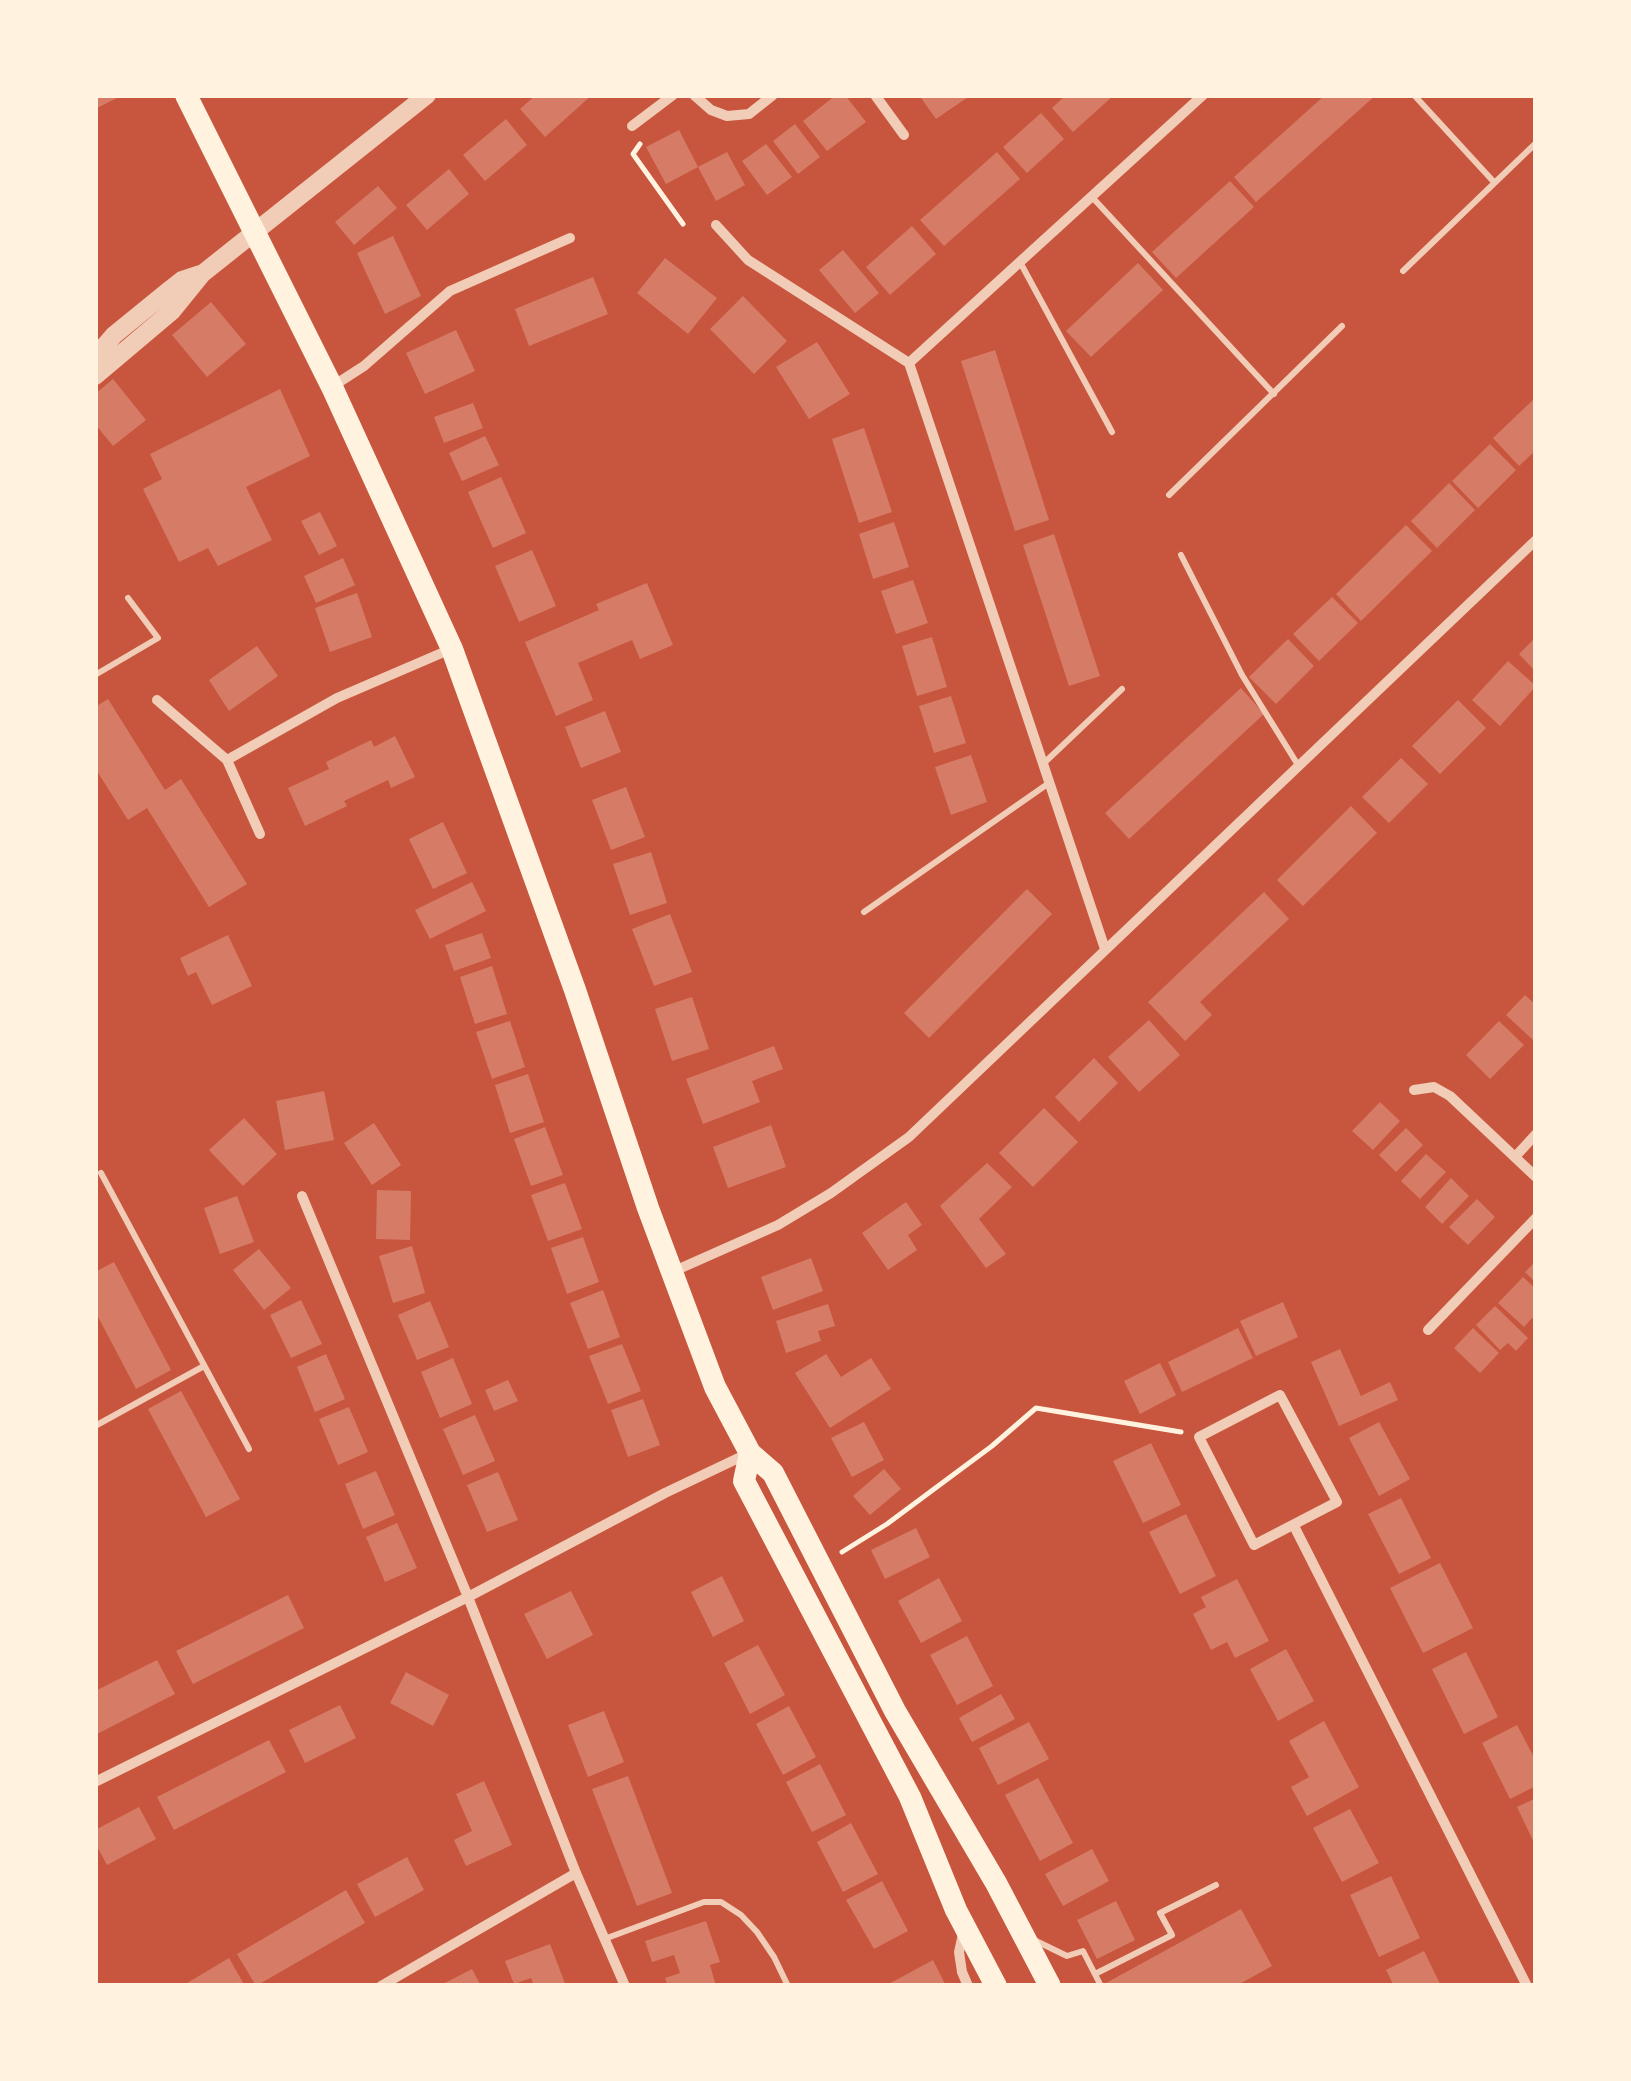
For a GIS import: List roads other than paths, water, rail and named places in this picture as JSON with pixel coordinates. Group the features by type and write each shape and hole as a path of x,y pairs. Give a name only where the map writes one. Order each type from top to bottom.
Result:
{"main road":[{"path":"186,95 332,387 452,649 715,1387 750,1453 774,1473 895,1711 1050,1986"},
{"path":"750,1453 744,1481 910,1797 964,1926 996,1986"}],"street":[{"path":"95,376 172,311 202,274 426,95"},
{"path":"632,126 674,95"},
{"path":"694,95 711,110 728,116 749,114 772,95"},
{"path":"874,95 904,135"},
{"path":"909,362 1203,95"},
{"path":"716,225 748,260 909,362 1105,949"},
{"path":"332,387 364,366 450,291 570,238"},
{"path":"95,356 114,335 182,280 202,274"},
{"path":"672,1273 778,1225 896,1146 950,1100 1536,540"},
{"path":"227,760 337,698 452,649"},
{"path":"157,700 227,760 260,834"},
{"path":"1414,1090 1434,1087 1450,1096 1536,1177"},
{"path":"1515,1156 1536,1134"},
{"path":"302,1196 625,1986"},
{"path":"1428,1330 1536,1218"},
{"path":"1280,1395 1336,1502 1294,1526 1254,1545 1199,1437 1280,1395"},
{"path":"95,1782 750,1453"},
{"path":"1294,1526 1526,1986"},
{"path":"380,1986 576,1873"},
{"path":"964,1926 960,1952 968,1986"}],"lane":[{"path":"1414,95 1493,181"},
{"path":"1403,270 1536,143"},
{"path":"1092,196 1274,394"},
{"path":"1020,262 1112,432"},
{"path":"1169,495 1342,326"},
{"path":"1181,554 1242,675 1298,765"},
{"path":"95,675 158,638 128,598"},
{"path":"1043,765 1122,689"},
{"path":"864,912 1049,783"},
{"path":"101,1173 249,1449"},
{"path":"95,1426 204,1366"},
{"path":"1095,1974 1172,1935 1160,1913 1216,1886"},
{"path":"606,1938 704,1902 721,1902 757,1932 788,1986"},
{"path":"1026,1938 1037,1939 1067,1956 1083,1951 1101,1986"}]}
